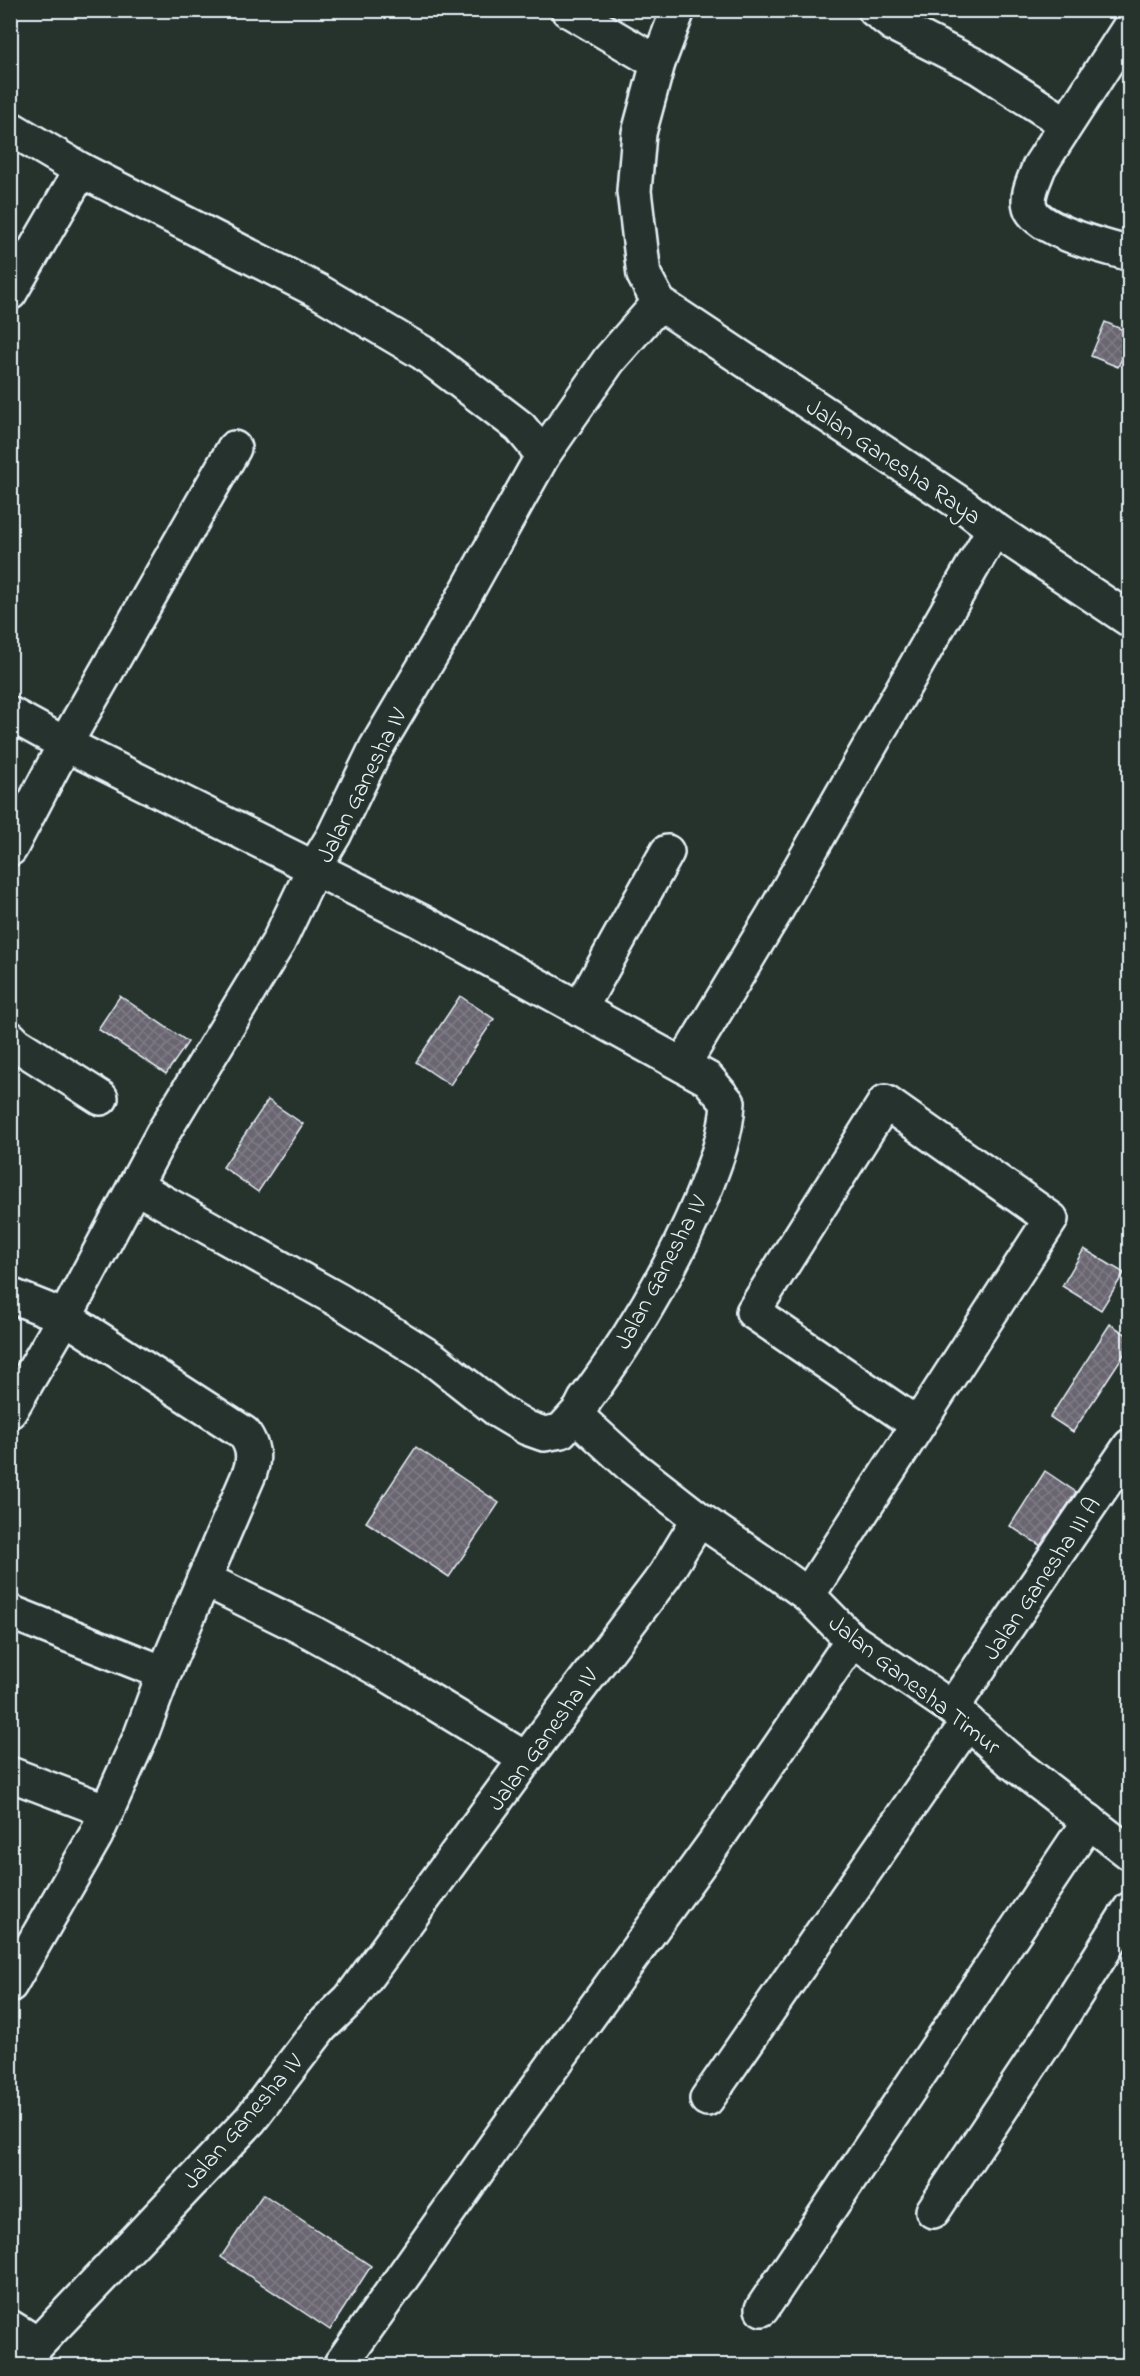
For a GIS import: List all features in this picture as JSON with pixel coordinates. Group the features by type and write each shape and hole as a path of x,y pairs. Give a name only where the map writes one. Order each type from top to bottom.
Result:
{"street":[{"path":"568,10 658,63"},
{"path":"659,303 644,274 634,191 639,133 658,63 678,10"},
{"path":"875,10 893,24 978,67 1065,123"},
{"path":"1130,26 1039,166 1030,192 1030,207 1035,215 1047,225 1069,236 1130,254"},
{"path":"10,128 81,170 318,291 423,353 520,427 543,455"},
{"path":"10,293 81,170"},
{"name":"Jalan Ganesha IV","path":"136,1186 340,1301 433,1359 500,1412 527,1428 544,1434 561,1431 580,1410 637,1323 684,1238 721,1151 727,1126 728,1103 708,1079 420,921 314,868 334,835 376,748 437,645 543,455 609,360 659,303"},
{"name":"Jalan Ganesha Raya","path":"659,303 964,506 994,529 1130,620"},
{"path":"10,849 64,744 234,448"},
{"path":"683,1065 786,895 994,529"},
{"path":"10,714 64,744 314,868 278,943 163,1133 65,1317 10,1411"},
{"path":"580,1009 667,852"},
{"path":"10,1038 101,1098"},
{"path":"807,1596 918,1425 1051,1219 885,1102 753,1312 918,1425"},
{"path":"10,1295 65,1317 244,1432 251,1443 254,1459 164,1673 141,1735 96,1835 10,1985"},
{"path":"580,1410 582,1421 588,1429 699,1519"},
{"name":"Jalan Ganesha III A","path":"707,2099 960,1715 1130,1446"},
{"name":"Jalan Ganesha IV","path":"21,2345 250,2120 321,2027 350,1999 525,1760 665,1575 699,1519"},
{"name":"Jalan Ganesha Timur","path":"699,1519 764,1563 807,1596 852,1640 960,1715 1012,1762 1130,1853"},
{"path":"204,1579 312,1633 385,1673 525,1760"},
{"path":"10,1612 164,1673"},
{"path":"343,2366 341,2364 495,2145 715,1842 852,1640"},
{"path":"10,1774 107,1811"},
{"path":"762,2310 1089,1821"},
{"path":"933,2211 1056,2027 1130,1909"}],"building":[{"path":"1105,322 1130,333 1130,340 1118,367 1091,356"},
{"path":"120,996 188,1042 166,1074 98,1029"},
{"path":"460,996 494,1019 450,1085 416,1062"},
{"path":"268,1100 303,1124 258,1192 223,1167"},
{"path":"1084,1249 1124,1273 1101,1310 1062,1286"},
{"path":"1110,1324 1130,1337 1130,1345 1073,1432 1050,1417"},
{"path":"416,1447 499,1503 449,1577 366,1522"},
{"path":"1045,1471 1076,1492 1041,1546 1010,1526"},
{"path":"263,2194 371,2266 330,2330 221,2257"}]}
